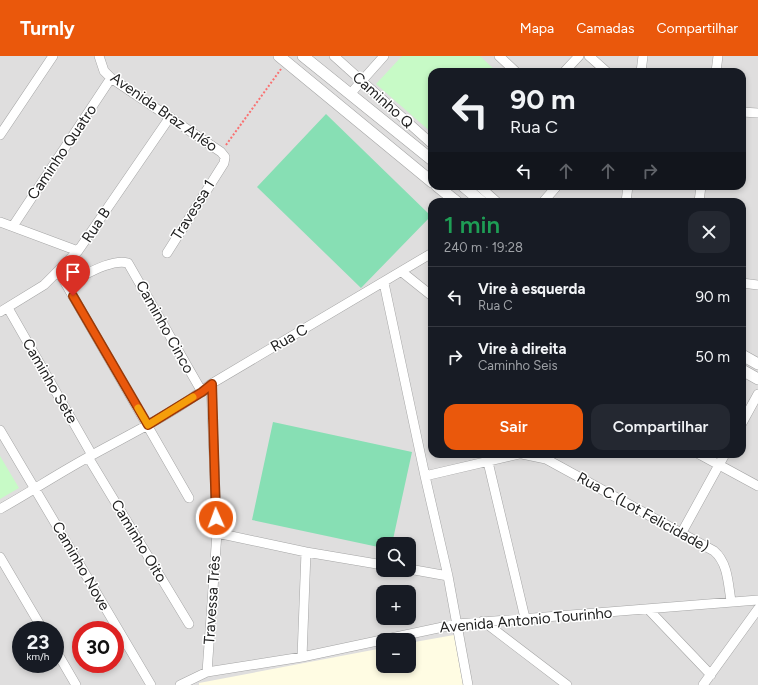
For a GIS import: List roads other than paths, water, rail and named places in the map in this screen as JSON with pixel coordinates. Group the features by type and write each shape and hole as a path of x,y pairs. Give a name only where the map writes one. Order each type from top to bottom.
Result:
{"street":[{"path":"0,136 53,56"},
{"name":"Avenida Braz Arléo","path":"99,56 104,71 111,78 221,152 225,160 220,168"},
{"path":"303,56 351,93 428,157"},
{"name":"Caminho Q","path":"334,56 428,140"},
{"path":"351,93 384,56"},
{"path":"499,56 512,68"},
{"path":"568,68 579,56"},
{"path":"589,56 602,68"},
{"path":"642,68 643,56"},
{"path":"716,68 718,56"},
{"path":"285,58 428,179"},
{"name":"Caminho Quatro","path":"13,226 111,78"},
{"path":"746,112 758,113"},
{"name":"Rua B","path":"4,310 44,285 60,272 78,251 170,117"},
{"name":"Travessa 1","path":"167,253 220,168"},
{"path":"442,190 452,198"},
{"path":"468,190 477,198"},
{"path":"484,190 492,198"},
{"path":"546,198 554,190"},
{"path":"0,222 78,251"},
{"name":"Rua C","path":"0,510 90,456 148,425 202,392 212,384 428,256"},
{"name":"Caminho Cinco","path":"66,284 112,263 122,261 128,263 202,392"},
{"path":"60,272 189,498"},
{"path":"402,272 428,293"},
{"path":"384,283 448,576 468,685"},
{"path":"746,284 758,285"},
{"name":"Caminho Sete","path":"4,310 90,456"},
{"path":"746,357 758,364"},
{"path":"746,372 758,379"},
{"name":"Travessa Três","path":"207,672 217,533 212,384"},
{"path":"746,416 758,394"},
{"name":"Caminho Nove","path":"0,430 151,685"},
{"name":"Caminho Oito","path":"90,456 189,624"},
{"name":"Rua C (Lot Felicidade)","path":"425,476 504,458"},
{"name":"Rua C (Lot Felicidade)","path":"541,458 546,459 714,551 722,558 727,572 732,601"},
{"path":"707,458 758,486"},
{"path":"681,534 723,458"},
{"path":"488,462 525,618"},
{"path":"217,533 306,552 376,563"},
{"path":"302,657 306,552"},
{"path":"0,557 38,621"},
{"path":"416,570 448,576"},
{"name":"Avenida Antonio Tourinho","path":"184,684 207,672 302,657 457,624 758,600"},
{"path":"648,609 711,675"},
{"path":"703,685 758,609"},
{"path":"483,622 567,685"},
{"path":"64,665 76,685"}]}
